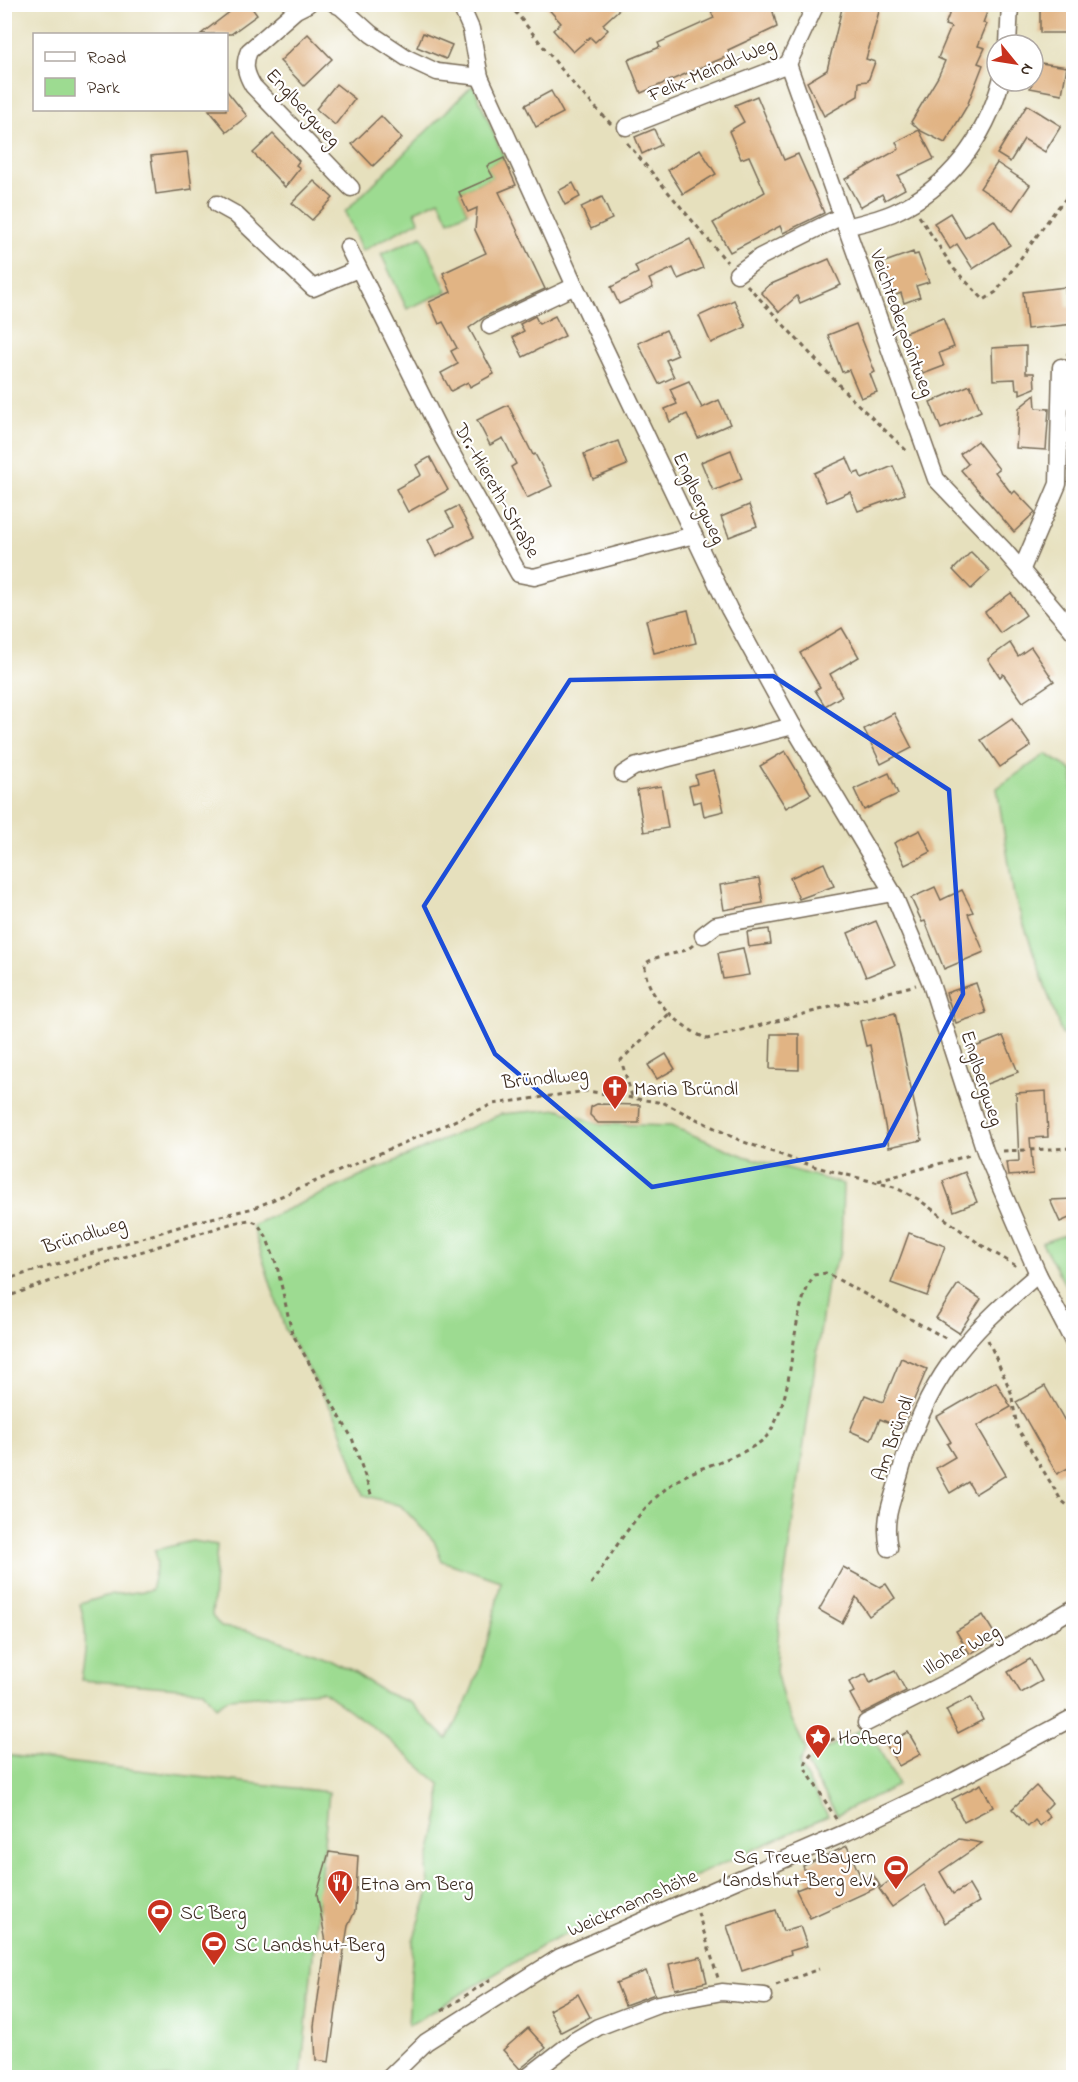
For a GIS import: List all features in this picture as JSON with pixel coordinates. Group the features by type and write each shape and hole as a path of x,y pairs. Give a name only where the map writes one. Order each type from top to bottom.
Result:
{"street":[{"name":"Englbergweg","path":"308,4 296,10 249,51 245,61 246,74 253,86 351,188"},
{"path":"335,4 342,7 370,34 407,58 437,72 480,77"},
{"name":"Englbergweg","path":"460,4 471,29 480,77 575,285 729,609 793,726 893,893 930,981 985,1151 1038,1274"},
{"name":"Felix-Meindl-Weg","path":"622,132 788,64 816,4"},
{"path":"1009,33 1010,4"},
{"name":"Veichtederpointweg","path":"788,64 936,479 1074,632"},
{"path":"737,274 760,257 844,222 893,213 912,204 938,185 966,156 998,93"},
{"path":"217,204 235,214 313,288 357,269"},
{"name":"Dr.-Hiereth-Straße","path":"348,247 443,438 519,574 534,577 694,535"},
{"path":"490,326 575,285"},
{"path":"1021,571 1058,484 1061,367"},
{"path":"623,774 634,766 793,726"},
{"path":"703,935 716,925 893,893"},
{"path":"1038,1274 1074,1343"},
{"name":"Am Bründl","path":"889,1548 885,1527 915,1424 938,1378 980,1325 1038,1274"},
{"name":"Illoher Weg","path":"866,1723 965,1673 1074,1608"},
{"name":"Weickmannshöhe","path":"389,2078 426,2042 560,1957 846,1832 954,1781 1074,1717"},
{"path":"526,2078 574,2041 608,2022 658,2004 722,1992 764,1996"}],"path":[{"path":"509,4 575,87 622,132 737,274 850,397 910,455"},
{"path":"912,204 954,269 984,300 996,292 1055,211 1074,189"},
{"path":"703,935 687,950 654,957 645,964 648,983 670,1013 682,1026 707,1039 930,981"},
{"path":"632,1096 621,1060 670,1013"},
{"name":"Bründlweg","path":"4,1280 195,1222 254,1208 493,1104 587,1091 632,1096 664,1103 741,1141 816,1167 894,1187 918,1199 1001,1258 1038,1274"},
{"path":"876,1182 985,1151 1074,1148"},
{"path":"4,1298 76,1272 233,1223 249,1220 257,1223 266,1236 277,1266 292,1333 352,1438 372,1497"},
{"path":"591,1584 629,1529 660,1493 679,1479 732,1457 770,1434 789,1378 805,1290 814,1275 826,1273 962,1346"},
{"path":"980,1325 999,1361 1011,1392 1017,1427 1061,1500 1074,1511"},
{"path":"846,1832 811,1780 805,1768 805,1759 810,1752 866,1723"},
{"path":"693,1897 722,1992"},
{"path":"764,1996 773,1986 819,1969"}],"highlighted area":[{"path":"773,676 949,790 963,994 884,1145 652,1187 495,1054 424,906 570,680"}],"green space":[{"path":"473,85 504,158 488,166 493,177 459,192 468,212 449,221 439,200 415,211 419,221 362,251 345,212"},
{"path":"422,236 447,291 407,309 381,254"},
{"path":"1046,754 1073,771 1073,1034 1062,1035 1014,896 997,788"},
{"path":"559,1109 598,1124 671,1126 744,1156 843,1184 841,1252 827,1283 780,1610 776,1672 785,1705 806,1750 799,1764 828,1816 547,1943 408,2026 413,1941 430,1889 427,1869 440,1810 440,1784 380,1732 322,1691 229,1698 216,1707 204,1690 81,1680 85,1642 80,1604 106,1596 151,1590 157,1563 155,1550 192,1541 217,1545 212,1616 221,1627 245,1630 270,1637 326,1658 384,1692 410,1703 447,1739 467,1702 481,1663 501,1581 442,1561 434,1541 401,1506 364,1495 337,1419 285,1329 252,1225 501,1114"},
{"path":"1074,1232 1073,1299 1042,1243"},
{"path":"867,1726 898,1785 837,1815 807,1765 813,1756"},
{"name":"SC Berg","path":"5,1755 329,1792 301,2077 5,2078"}],"building":[{"path":"240,4 249,4 257,15 231,34 202,33"},
{"path":"544,4 625,4 603,24 608,30 595,42 590,37 573,52 553,30 561,23"},
{"path":"728,4 771,4 777,27 728,50 730,55 641,93 628,60 660,47 658,43 714,18 711,12"},
{"path":"843,4 881,4 866,59 875,62 868,81 859,82 858,96 824,116 807,82 827,70"},
{"path":"953,4 990,4 983,23 987,24 978,46 985,48 978,63 983,65 967,106 945,143 919,130 911,122 945,61 938,58 951,27 945,25"},
{"path":"1040,6 1074,6 1074,33 1040,33"},
{"path":"423,33 452,45 446,59 417,47"},
{"path":"308,34 332,59 304,86 280,61"},
{"path":"1045,64 1067,67 1062,94 1045,91"},
{"path":"336,84 355,99 335,125 316,109"},
{"path":"551,91 563,113 536,127 525,105"},
{"path":"228,92 247,116 227,132 210,111 228,111"},
{"path":"757,96 784,160 798,154 824,213 783,233 780,226 730,252 713,223 765,192 749,156 741,159 729,131 744,122 735,105"},
{"path":"1027,105 1061,126 1045,152 1024,139 1010,162 997,154"},
{"path":"381,116 402,138 373,166 352,144"},
{"path":"654,129 661,145 642,154 635,137"},
{"path":"919,130 934,159 898,176 905,189 885,200 882,194 860,207 845,179 899,149 896,142"},
{"path":"273,134 299,161 296,165 300,168 285,187 253,153"},
{"path":"700,149 716,174 683,194 668,170"},
{"path":"187,152 192,189 156,194 151,156"},
{"path":"504,158 516,185 499,192 545,289 486,316 469,328 494,374 470,387 468,382 451,391 441,373 458,364 451,351 457,348 443,322 439,324 429,302 451,292 443,273 486,253 475,230 477,208 468,212 459,192 493,177 487,166"},
{"path":"997,163 1030,185 1013,210 980,188"},
{"path":"314,181 333,198 312,220 292,203"},
{"path":"573,183 580,197 565,205 558,191"},
{"path":"602,197 612,219 591,229 581,207"},
{"path":"950,213 965,238 994,220 1010,245 973,269 957,244 950,249 934,223"},
{"path":"690,239 703,268 678,279 673,268 649,279 653,288 619,304 611,287 638,273 635,266"},
{"path":"913,252 914,255 918,254 929,282 916,286 920,297 904,303 901,293 894,296 882,263"},
{"path":"829,259 841,285 800,303 797,296 779,312 761,292 769,285"},
{"path":"1065,287 1067,307 1074,307 1074,324 1027,329 1023,292"},
{"path":"734,300 746,327 711,343 699,316"},
{"path":"535,316 539,324 555,316 565,336 523,357 513,337 524,331 520,324"},
{"path":"943,318 954,347 939,353 944,366 923,374 918,361 915,363 904,333"},
{"path":"856,324 875,372 870,374 877,392 861,398 849,370 842,372 828,335"},
{"path":"666,330 678,355 666,360 674,377 659,384 638,343"},
{"path":"1026,346 1026,373 1034,373 1035,388 1020,394 1020,389 1016,389 1015,379 993,380 992,348"},
{"path":"689,381 702,408 719,400 730,424 698,438 687,414 670,422 665,409 677,404 670,389"},
{"path":"970,385 981,411 941,429 930,402"},
{"path":"1035,395 1036,408 1049,409 1046,450 1016,448 1019,408"},
{"path":"508,405 533,455 535,454 552,486 527,498 511,467 516,464 503,438 490,445 477,420"},
{"path":"618,441 627,465 593,479 584,454"},
{"path":"977,441 999,469 995,472 1012,494 1015,491 1035,512 1014,532 961,470 968,464 960,454"},
{"path":"731,450 742,479 713,491 701,462"},
{"path":"430,457 448,490 408,512 396,489 421,475 416,465"},
{"path":"847,458 854,474 859,472 862,479 893,466 905,494 858,511 850,492 827,502 814,473"},
{"path":"749,505 757,526 729,537 721,517"},
{"path":"458,506 474,537 436,557 428,540 454,526 446,512"},
{"path":"971,552 990,571 971,589 953,570"},
{"path":"1011,593 1026,615 1000,633 985,612"},
{"path":"688,610 696,643 654,653 646,620"},
{"path":"842,628 859,657 830,674 842,696 825,706 815,690 820,687 800,653"},
{"path":"1010,643 1018,656 1031,647 1054,681 1023,702 1003,674 1000,677 988,659"},
{"path":"894,713 912,748 881,764 864,729"},
{"path":"1012,719 1031,746 1000,767 981,740"},
{"path":"785,751 811,794 786,808 760,766"},
{"path":"714,770 724,811 704,816 701,801 693,803 689,786 697,784 695,775"},
{"path":"889,773 898,794 864,810 854,789"},
{"path":"661,786 668,828 644,832 637,790"},
{"path":"920,830 931,852 905,865 894,843"},
{"path":"824,863 834,886 799,899 790,878"},
{"path":"759,878 763,903 724,910 720,885"},
{"path":"935,887 941,900 962,890 973,912 968,914 984,952 944,969 925,921 922,922 911,898"},
{"path":"876,921 895,965 866,977 848,933"},
{"path":"769,929 771,944 749,947 747,932"},
{"path":"743,948 749,975 723,979 718,953"},
{"path":"976,983 986,1013 956,1023 946,993"},
{"path":"895,1013 922,1140 889,1147 870,1045 866,1046 860,1021"},
{"path":"771,1034 799,1034 799,1070 770,1069"},
{"path":"1003,1036 1018,1072 984,1085 970,1049"},
{"path":"666,1054 675,1069 657,1079 648,1065"},
{"path":"1046,1091 1048,1137 1030,1138 1033,1174 1008,1176 1006,1162 1019,1161 1016,1093"},
{"name":"Maria Bründl","path":"597,1104 640,1105 639,1123 598,1123 590,1115 591,1107"},
{"path":"965,1172 977,1202 954,1211 943,1181"},
{"path":"1074,1199 1074,1216 1060,1222 1050,1200"},
{"path":"909,1233 945,1246 927,1296 891,1283"},
{"path":"958,1284 981,1299 959,1333 936,1318"},
{"path":"901,1358 927,1369 902,1428 880,1419 871,1440 850,1431 865,1395 883,1402"},
{"path":"996,1382 1011,1407 977,1426 1006,1475 975,1494 968,1482 950,1493 936,1468 955,1457 947,1444 951,1442 936,1417"},
{"path":"1045,1386 1074,1437 1074,1465 1057,1474 1016,1402"},
{"path":"843,1567 880,1587 886,1584 895,1598 869,1616 856,1597 842,1623 819,1610"},
{"path":"983,1615 997,1638 970,1654 956,1631"},
{"path":"1030,1659 1042,1681 1021,1693 1008,1672"},
{"path":"895,1671 906,1691 861,1714 850,1694 854,1692 849,1682 866,1674 870,1683"},
{"path":"971,1697 983,1720 958,1733 946,1710"},
{"path":"908,1732 921,1754 899,1766 886,1744"},
{"path":"981,1784 993,1807 964,1822 952,1799"},
{"path":"1036,1786 1052,1803 1044,1811 1050,1817 1040,1826 1035,1820 1028,1827 1012,1809"},
{"path":"959,1839 982,1843 940,1872 953,1894 969,1885 979,1902 945,1923 924,1885 892,1907 879,1889 899,1874 903,1881"},
{"path":"847,1846 862,1880 873,1874 880,1886 810,1918 796,1890 809,1885 803,1866"},
{"path":"329,1852 358,1856 355,1911 348,1926 329,2062 316,2060 314,2026 326,1942 317,1894"},
{"path":"776,1910 783,1931 800,1926 807,1946 742,1971 727,1926"},
{"path":"701,1957 707,1982 675,1989 669,1964"},
{"path":"646,1971 655,1994 625,2005 616,1983"},
{"path":"578,1994 590,2017 561,2032 549,2010"},
{"path":"528,2028 546,2048 520,2069 503,2050"}],"place":[{"name":"Maria Bründl","path":"615,1111"},
{"name":"Hofberg","path":"818,1760"},
{"name":"SG Treue Bayern Landshut-Berg e.V.","path":"896,1891"},
{"name":"Etna am Berg","path":"340,1906"},
{"name":"SC Berg","path":"160,1935"},
{"name":"SC Landshut-Berg","path":"214,1967"}]}
